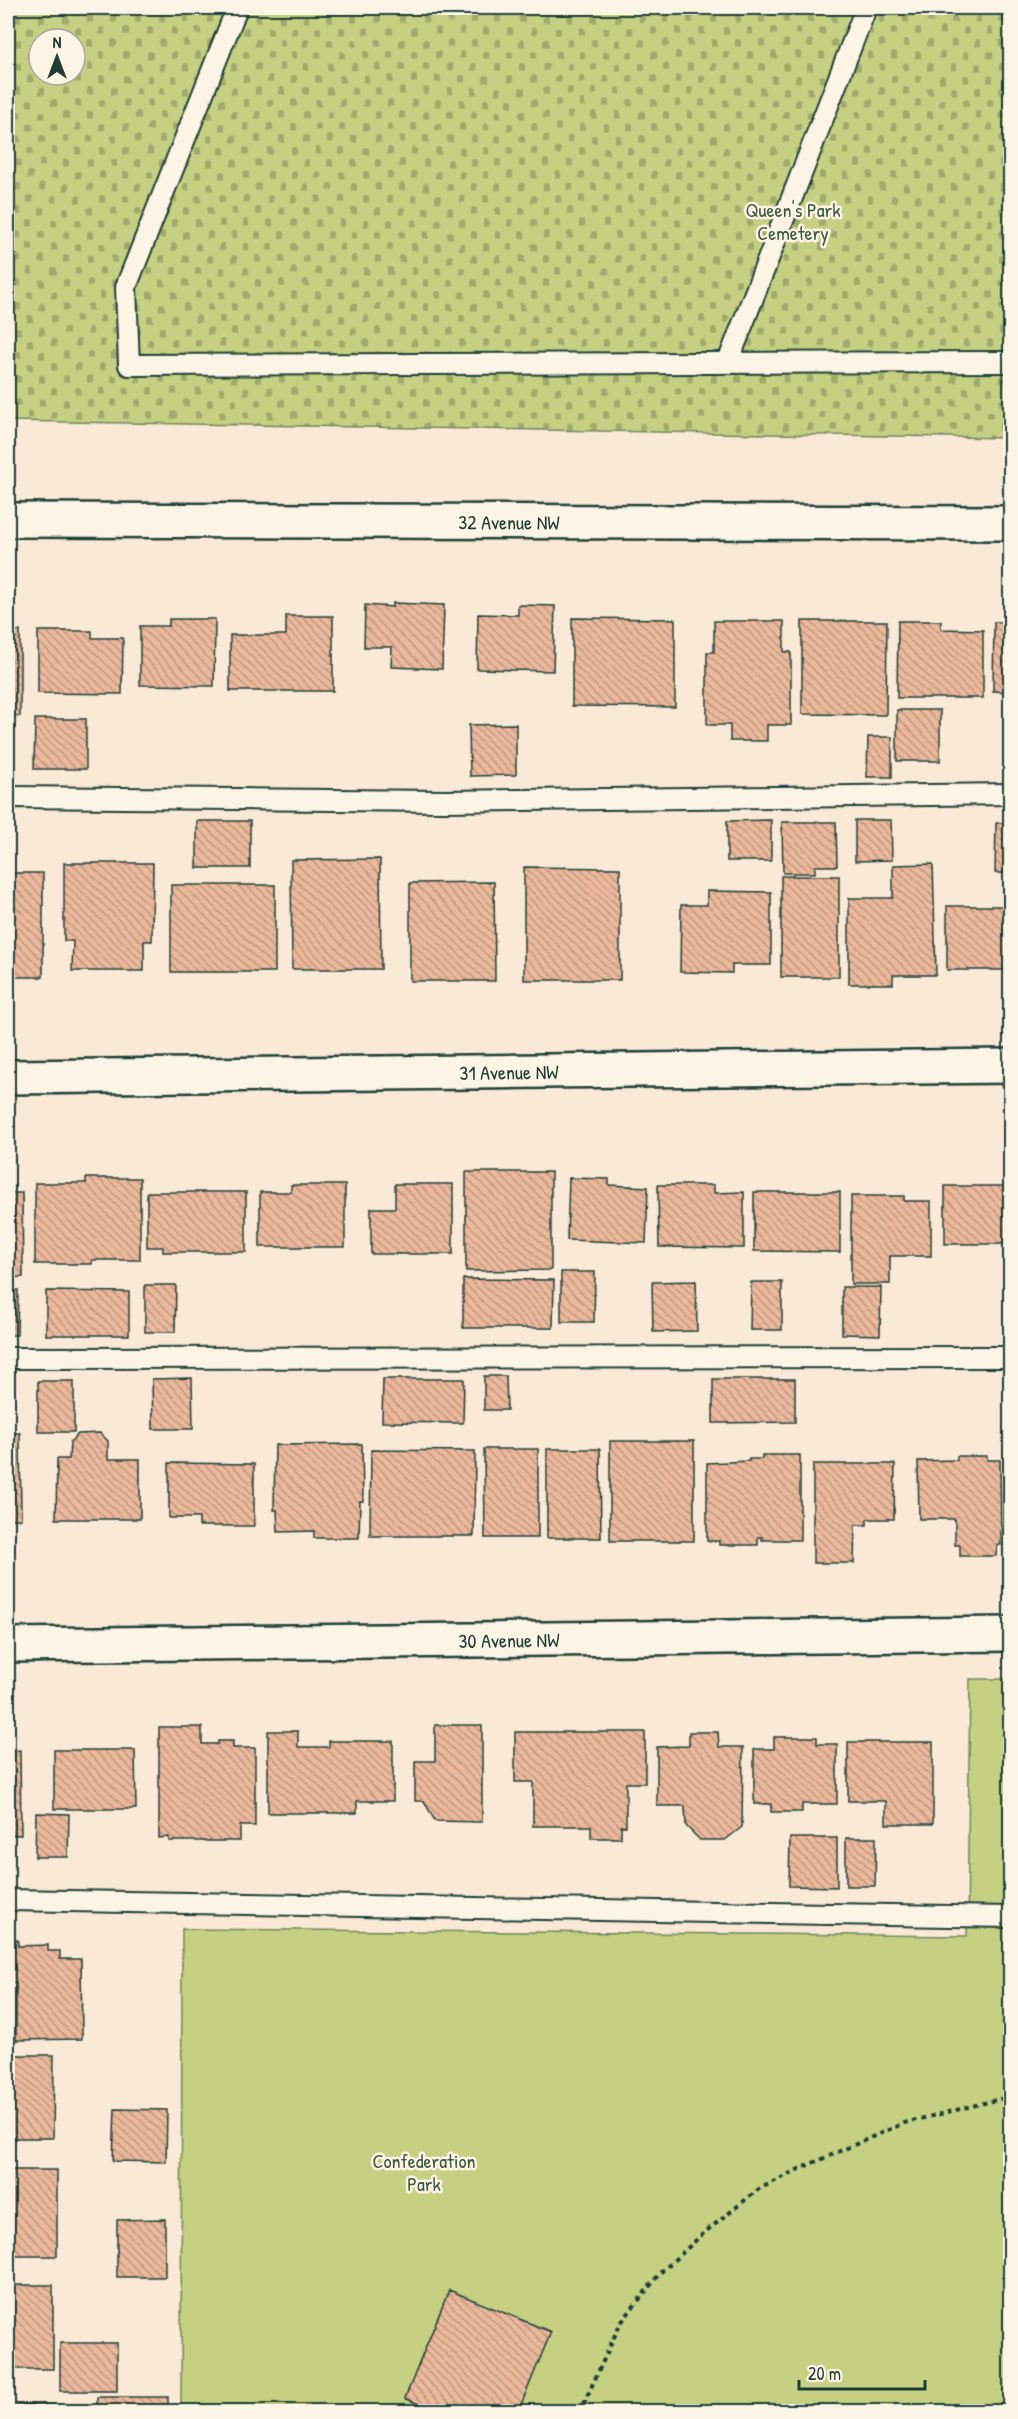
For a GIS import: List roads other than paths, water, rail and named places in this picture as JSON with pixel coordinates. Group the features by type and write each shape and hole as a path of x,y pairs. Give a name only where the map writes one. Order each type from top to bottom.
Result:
{"street":[{"name":"32 Avenue NW","path":"8,520 1011,523"},
{"name":"31 Avenue NW","path":"8,1077 1011,1066"},
{"name":"30 Avenue NW","path":"8,1645 1011,1634"}],"lane":[{"path":"237,8 126,286 129,365 1011,362"},
{"path":"728,362 866,8"},
{"path":"8,797 446,801 1011,795"},
{"path":"8,1358 1011,1357"},
{"path":"8,1900 1011,1917"}],"park label":[{"name":"Queen's Park Cemetery","path":"793,220"},
{"name":"Confederation Park","path":"424,2172"}]}
